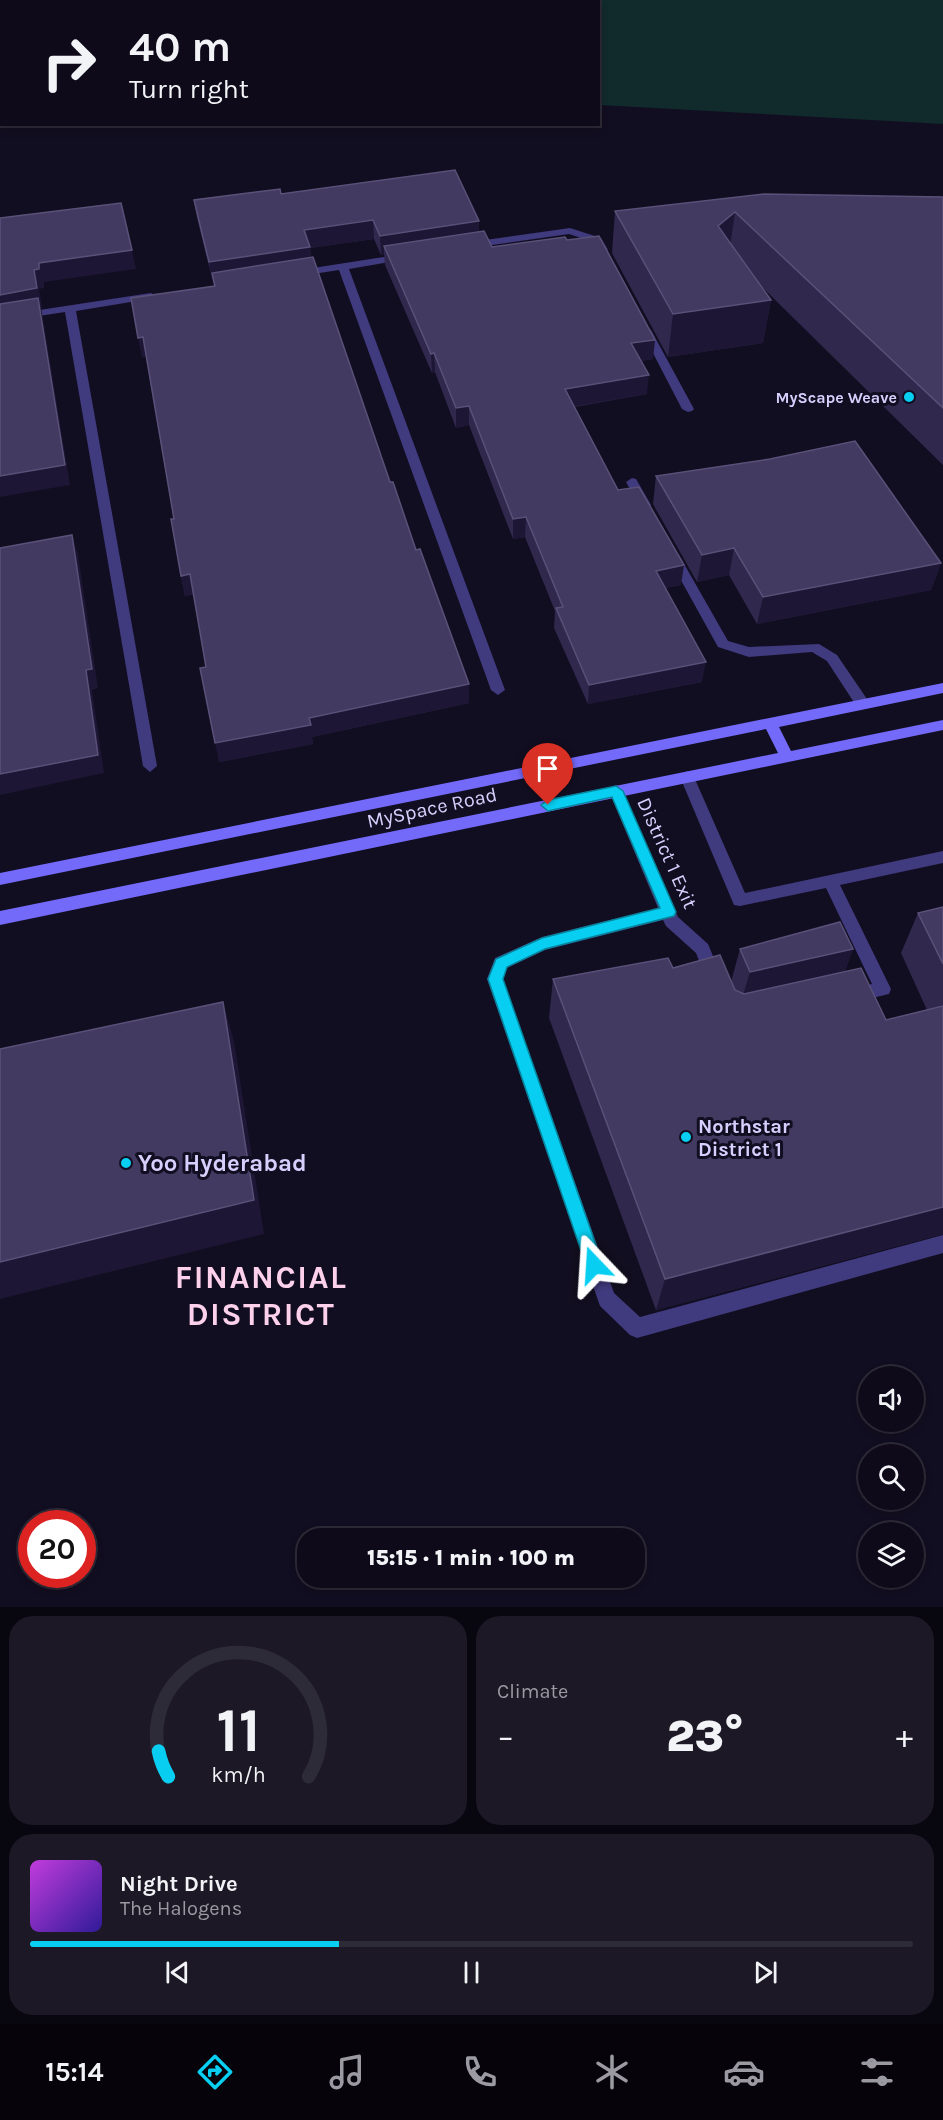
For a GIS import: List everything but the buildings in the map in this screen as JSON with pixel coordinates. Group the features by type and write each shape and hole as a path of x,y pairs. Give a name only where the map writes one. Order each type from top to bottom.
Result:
{"street":[{"path":"457,248 570,231 597,240 609,261"},
{"path":"286,276 412,255"},
{"path":"343,267 498,690"},
{"path":"0,319 161,294"},
{"path":"70,308 150,766"},
{"path":"643,324 688,409"},
{"path":"632,482 649,513"},
{"path":"666,543 723,644 749,652 814,647 832,658 862,704"},
{"name":"MySpace Road","path":"0,879 943,688"},
{"path":"769,722 787,757"},
{"name":"MySpace Road","path":"0,918 943,724"},
{"path":"687,777 740,900 943,857"},
{"name":"District 1 Exit","path":"616,791 672,921 702,949 721,996"},
{"path":"830,880 883,989 836,999"},
{"path":"668,912 542,944 501,963 495,979 607,1299 637,1328 943,1244"}],"green space":[{"path":"600,0 943,0 943,124 600,105"}],"place":[{"name":"MyScape Weave","path":"909,397"},
{"name":"Northstar District 1","path":"686,1137"},
{"name":"Yoo Hyderabad","path":"126,1163"}],"district":[{"name":"FINANCIAL DISTRICT","path":"261,1296"}],"route":[{"path":"548,805 616,791 668,912 542,944 501,963 495,979 594,1265"}]}
